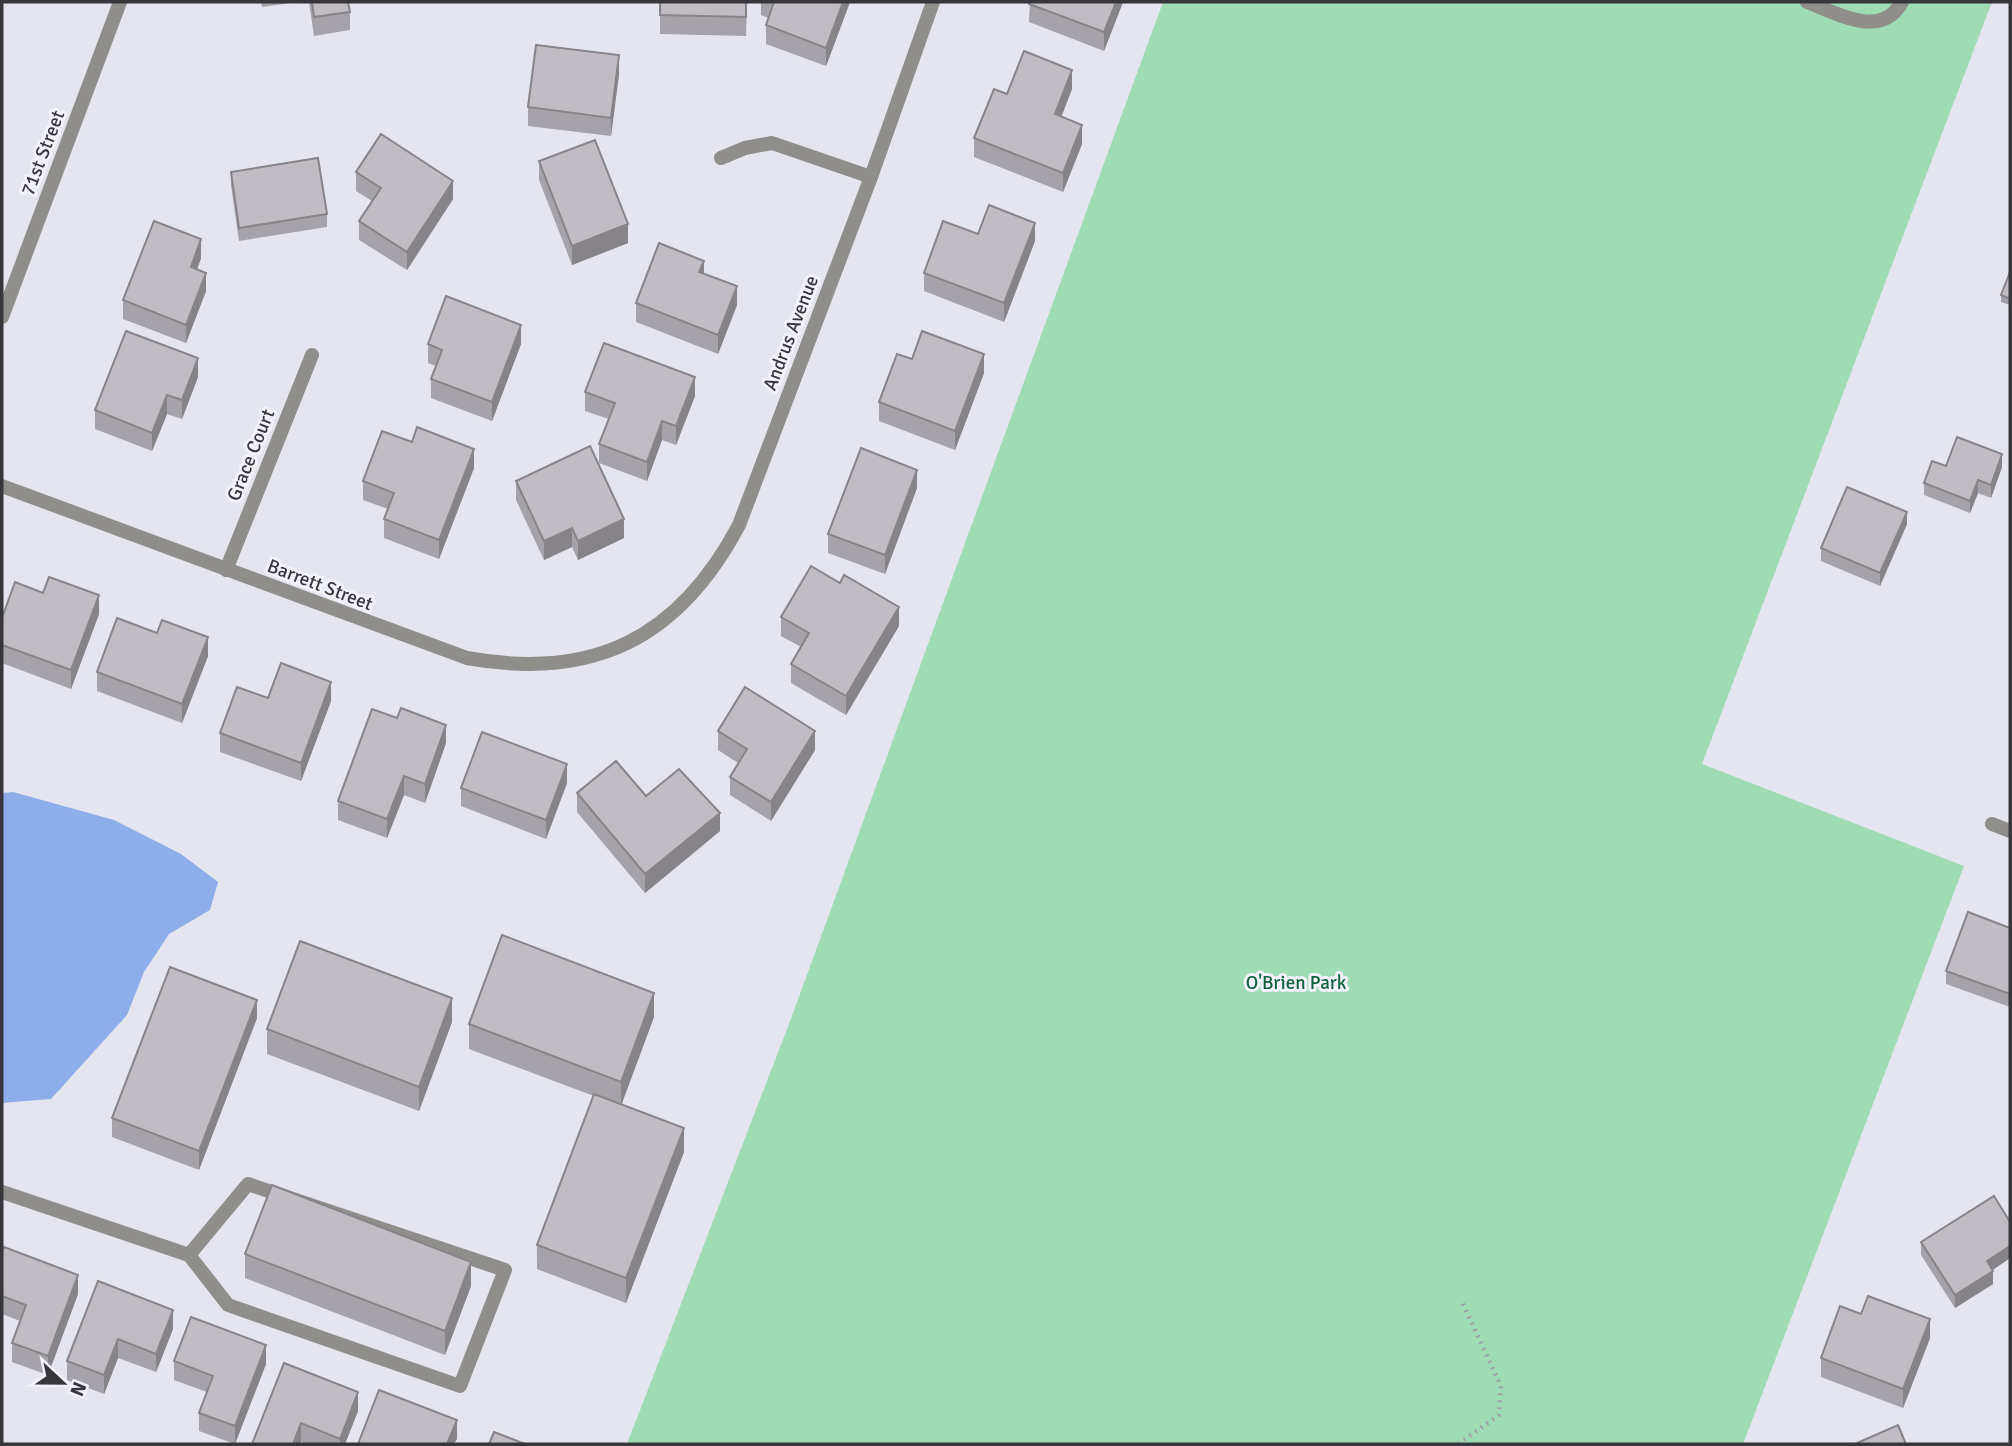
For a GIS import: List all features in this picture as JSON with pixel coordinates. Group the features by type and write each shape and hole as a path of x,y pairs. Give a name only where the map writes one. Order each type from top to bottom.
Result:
{"street":[{"name":"71st Street","path":"2,317 120,2"},
{"name":"Andrus Avenue","path":"631,641 666,620 697,591 721,558 739,525 871,177 933,2"},
{"path":"1807,2 1864,23 1881,21 1902,2"},
{"path":"721,158 745,148 772,144 871,177"},
{"name":"Grace Court","path":"226,570 312,355"},
{"name":"Barrett Street","path":"2,486 441,651 499,664 555,664 594,657 631,641"},
{"path":"1992,824 2010,831"},
{"path":"2,1192 189,1255 228,1305 460,1386 505,1270 248,1184 189,1255"}],"path":[{"path":"1458,1444 1499,1415 1502,1386 1462,1302"}],"green space":[{"name":"O'Brien Park","path":"1163,2 1992,2 1702,764 1964,866 1743,1444 627,1444 789,1024"}],"water":[{"path":"13,792 114,820 181,854 218,882 210,910 169,934 144,972 127,1015 51,1099 2,1103 2,793"}],"building":[{"path":"312,2 348,2 350,12 314,17"},
{"path":"660,2 746,2 746,17 660,15"},
{"path":"774,2 843,2 826,48 766,25"},
{"path":"1116,2 1104,32 1029,4"},
{"path":"536,45 619,55 611,118 528,107"},
{"path":"1024,51 1072,70 1055,114 1082,125 1063,173 974,138 994,89 1007,94"},
{"path":"381,134 453,181 407,252 359,221 381,188 356,172"},
{"path":"595,140 628,224 572,246 539,161"},
{"path":"318,158 327,214 239,228 231,172"},
{"path":"989,205 1035,223 1004,303 924,273 943,221 978,234"},
{"path":"154,221 201,239 191,267 206,273 186,325 123,300"},
{"path":"659,243 704,261 699,272 737,286 718,335 636,303"},
{"path":"2010,272 2010,299 2001,295"},
{"path":"446,296 521,325 492,402 431,379 442,350 428,344"},
{"path":"126,331 198,358 182,400 167,395 152,433 95,410"},
{"path":"922,331 984,354 955,431 879,402 897,354 912,359"},
{"path":"604,343 695,377 676,426 662,421 647,462 599,444 615,403 585,392"},
{"path":"417,427 474,449 439,540 384,519 394,493 363,481 382,431 412,442"},
{"path":"1957,437 2002,454 1991,485 1978,480 1970,501 1924,483 1932,461 1946,466"},
{"path":"590,446 624,519 578,541 572,528 544,541 516,481"},
{"path":"861,448 917,470 885,555 828,534"},
{"path":"1847,487 1907,512 1880,573 1821,548"},
{"path":"811,566 840,583 844,575 899,607 846,696 791,664 809,633 781,617"},
{"path":"49,577 99,595 71,670 2,645 2,618 15,582 43,593"},
{"path":"117,618 157,633 162,620 208,637 182,704 97,672"},
{"path":"281,663 331,682 301,763 220,733 237,687 268,698"},
{"path":"745,687 815,731 771,802 730,777 747,749 718,731"},
{"path":"401,708 446,725 425,784 404,776 387,819 338,801 372,709 397,718"},
{"path":"482,732 567,764 546,820 461,788"},
{"path":"616,761 646,796 679,769 720,813 645,874 577,793"},
{"path":"1968,912 2010,928 2010,994 1946,971"},
{"path":"502,935 654,993 621,1082 469,1024"},
{"path":"300,941 452,998 419,1087 267,1029"},
{"path":"170,967 257,1000 199,1151 112,1118"},
{"path":"594,1094 684,1128 626,1278 537,1245"},
{"path":"272,1185 471,1262 445,1331 245,1254"},
{"path":"1994,1196 2010,1222 2010,1246 1987,1261 1993,1271 1955,1295 1921,1242"},
{"path":"4,1247 78,1275 48,1356 12,1343 26,1305 2,1296"},
{"path":"98,1281 173,1310 156,1354 118,1339 104,1375 67,1361"},
{"path":"1868,1296 1930,1319 1903,1389 1821,1358 1840,1306 1861,1314"},
{"path":"191,1317 266,1345 235,1426 199,1413 213,1376 174,1361"},
{"path":"284,1363 358,1392 340,1439 301,1423 293,1444 252,1444"},
{"path":"379,1390 457,1420 447,1444 358,1444"},
{"path":"1898,1425 1906,1444 1855,1444"},
{"path":"494,1432 525,1444 489,1444"}]}
